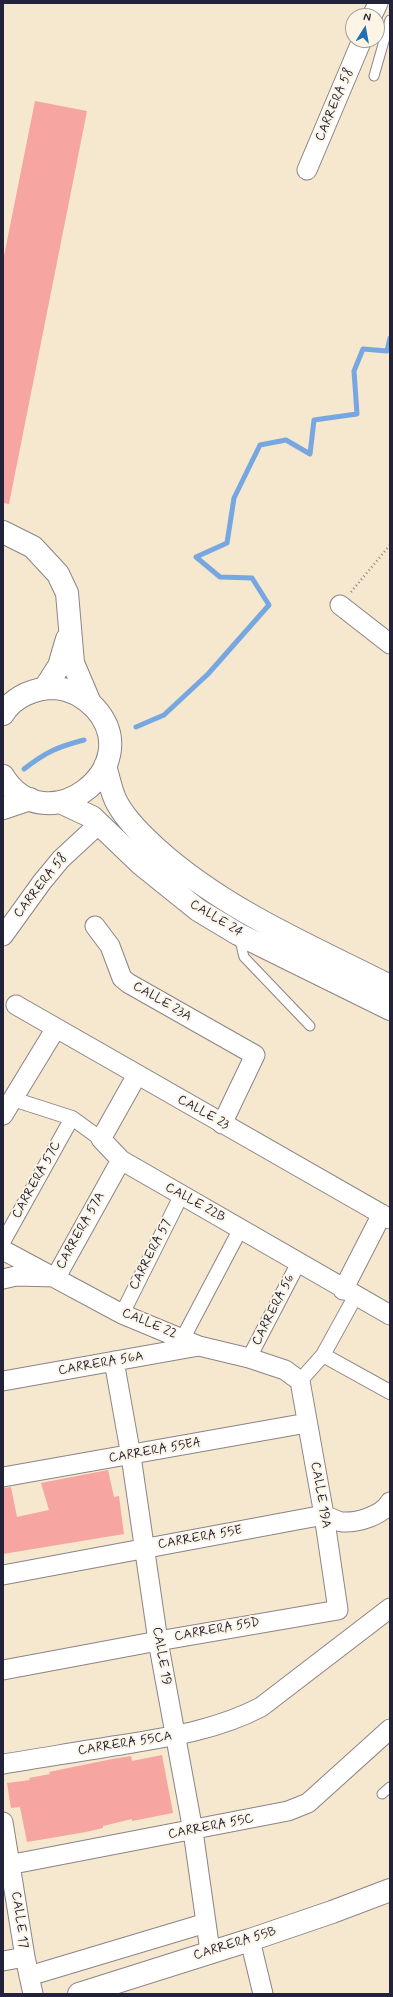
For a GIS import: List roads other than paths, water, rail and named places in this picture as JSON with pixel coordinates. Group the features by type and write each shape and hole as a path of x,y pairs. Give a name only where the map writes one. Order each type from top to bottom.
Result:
{"main road":[{"path":"3,532 33,547 58,574 67,593 73,663 90,703"},
{"path":"45,688 59,666 70,624"},
{"path":"3,714 13,702 22,695 45,688 69,690 90,703 99,713 107,732 109,753 105,766 98,779 88,790 75,798 60,802 50,803 30,799 17,792 3,776"},
{"name":"CALLE 24","path":"105,766 115,797 124,814 150,843 179,869 243,912 390,986"},
{"path":"3,808 30,799"},
{"name":"CALLE 24","path":"60,802 78,809 100,823 142,865 198,910 238,934 390,1009"},
{"name":"CARRERA 55B","path":"78,1994 107,1989 210,1951 250,1940 390,1890"}],"street":[{"name":"CARRERA 58","path":"307,170 359,48"},
{"path":"340,605 390,644"},
{"name":"CARRERA 58","path":"3,936 42,882 61,859 100,823"},
{"name":"CALLE 23A","path":"95,926 110,946 122,978 255,1055 222,1124"},
{"name":"CALLE 23","path":"16,1005 222,1124 386,1216"},
{"path":"3,1115 8,1096 56,1028"},
{"path":"101,1139 137,1075"},
{"name":"CALLE 22B","path":"8,1096 72,1118 101,1139 121,1160 181,1196 241,1228 390,1316"},
{"name":"CARRERA 57C","path":"3,1242 72,1118"},
{"name":"CARRERA 57A","path":"3,1279 16,1276 56,1277 121,1160"},
{"name":"CARRERA 57","path":"122,1314 181,1196"},
{"path":"300,1381 323,1355 349,1293 386,1216"},
{"path":"191,1342 241,1228"},
{"name":"CALLE 22","path":"3,1250 56,1277 122,1314 191,1342 249,1358 285,1370 300,1381"},
{"name":"CARRERA 56","path":"249,1358 299,1262"},
{"name":"CARRERA 56A","path":"3,1381 114,1361 191,1342"},
{"path":"323,1355 390,1392"},
{"name":"CALLE 19","path":"114,1361 131,1456 158,1641 174,1736 193,1831 210,1951"},
{"name":"CALLE 19A","path":"300,1381 324,1516 338,1610"},
{"name":"CARRERA 55EA","path":"3,1477 131,1456 307,1423"},
{"name":"CARRERA 55E","path":"3,1575 324,1516 341,1522 363,1520 387,1508 390,1502"},
{"name":"CARRERA 55CA","path":"3,1764 174,1736 222,1724 244,1716 261,1707 390,1608"},
{"name":"CARRERA 55D","path":"3,1670 158,1641 338,1610"},
{"name":"CARRERA 55C","path":"7,1865 193,1831 288,1811 308,1803 390,1729"},
{"name":"CALLE 17","path":"3,1822 7,1865 31,1985"},
{"path":"31,1985 206,1923"},
{"path":"250,1940 263,1994"},
{"path":"3,1961 25,1957"}],"lane":[{"path":"374,76 390,20"},
{"path":"238,934 244,957 310,1026"},
{"path":"382,1794 390,1787"}],"waterway":[{"path":"136,727 164,715 208,674 269,605 252,578 220,577 196,557 227,543 234,498 260,445 286,440 310,454 314,420 357,414 354,371 363,349 387,351 390,338"},
{"path":"24,769 52,751 84,740"}]}
